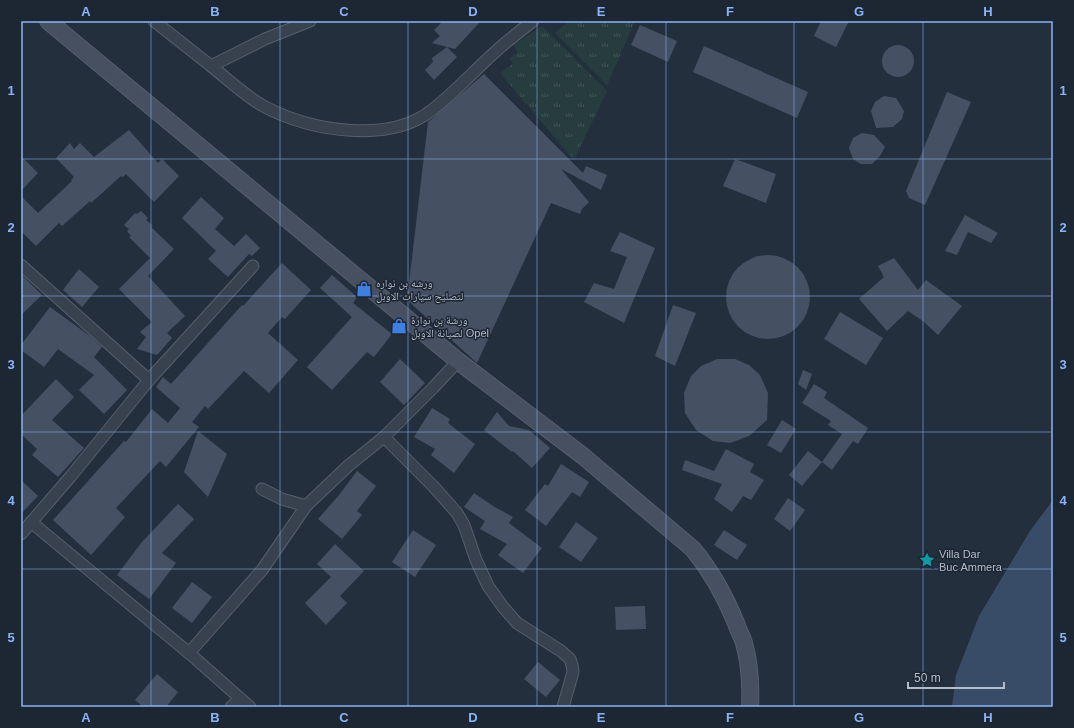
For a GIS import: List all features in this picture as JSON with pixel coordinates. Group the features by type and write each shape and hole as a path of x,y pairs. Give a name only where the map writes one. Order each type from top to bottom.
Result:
{"street":[{"path":"48,21 458,361 583,456 693,549 706,564 716,581 744,642 750,678 750,707"},
{"path":"154,21 266,108 323,127 350,131 372,131 398,126 413,121 432,110 497,50 533,21"},
{"path":"211,66 265,39 310,21"},
{"path":"21,265 149,380"},
{"path":"21,534 71,476 149,380 253,266"},
{"path":"189,652 262,570 306,506 348,466 384,437 458,361"},
{"path":"384,437 434,487 457,513 464,525 476,560 488,586 503,608 517,623 561,651 570,659 573,672 563,707"},
{"path":"262,489 282,499 306,506"},
{"path":"31,522 189,652 250,707"},
{"path":"231,707 240,699"}],"green space":[{"path":"569,21 635,21 607,85 555,33"},
{"path":"542,26 607,91 574,160 500,73 513,64 510,58 518,52 513,45"}],"water":[{"path":"1053,500 1053,707 952,707 956,675 979,616 1030,531"}],"building":[{"path":"443,21 481,21 455,49 432,43 440,36 434,30"},
{"path":"821,21 849,21 836,47 814,36"},
{"path":"640,25 677,41 668,62 631,45"},
{"path":"898,45 907,48 911,52 914,61 911,70 907,74 898,77 889,74 885,70 882,61 885,52 889,48"},
{"path":"704,46 808,92 797,118 693,72"},
{"path":"447,47 457,57 434,80 425,70 433,62 432,58"},
{"path":"484,74 583,173 586,166 607,175 601,190 561,169 589,202 582,209 580,214 551,203 477,363 407,300 428,122"},
{"path":"947,92 971,102 925,205 909,198 906,191"},
{"path":"884,96 896,98 904,111 902,119 893,127 876,128 871,111 875,102"},
{"path":"129,130 158,163 162,159 179,176 154,202 126,174 123,177 121,176 91,203 90,201 62,226 59,223 36,246 21,231 21,196 38,213 72,181 71,180 74,177 56,158 70,143 74,149 80,143 94,157"},
{"path":"862,133 874,135 885,147 880,156 872,164 861,164 853,159 849,148 853,138"},
{"path":"21,156 38,173 21,191"},
{"path":"735,159 776,174 766,203 723,186"},
{"path":"201,197 224,218 215,229 234,246 246,234 260,248 252,256 249,254 228,277 208,259 216,251 182,218"},
{"path":"141,211 148,218 146,220 153,226 151,227 174,249 148,276 185,316 167,333 172,338 157,355 137,349 146,337 140,332 152,322 119,289 150,258 129,237 131,236 127,231 129,229 124,225 135,213 137,214"},
{"path":"965,215 998,233 991,243 968,232 957,255 945,251"},
{"path":"620,232 655,248 624,323 584,302 594,283 614,289 627,257 610,251"},
{"path":"768,255 784,258 798,267 807,281 810,297 807,313 798,327 784,336 768,339 752,336 738,327 729,313 726,297 729,281 738,267 752,258"},
{"path":"894,258 918,290 926,280 962,306 938,335 923,321 908,311 887,331 859,299 884,277 878,266"},
{"path":"282,263 311,290 285,319 282,317 268,333 298,360 269,393 244,371 208,409 205,406 192,422 199,427 166,467 160,461 116,508 125,517 91,555 53,520 124,441 126,442 152,409 168,423 180,408 156,387 163,377 171,384"},
{"path":"79,269 99,287 82,307 63,290"},
{"path":"21,274 42,295 21,315"},
{"path":"332,275 357,297 353,303 392,334 374,357 367,352 332,390 307,367 352,317 320,288"},
{"path":"673,305 696,313 675,366 655,356"},
{"path":"50,307 90,336 102,347 94,357 127,390 104,414 79,390 94,375 58,349 44,367 21,350 21,345"},
{"path":"840,312 883,338 866,365 824,339"},
{"path":"400,359 425,383 404,405 380,382"},
{"path":"717,359 735,359 749,365 760,375 768,393 767,420 749,436 730,443 713,441 696,430 685,413 684,393 691,376 701,366"},
{"path":"803,370 812,374 806,390 798,384"},
{"path":"56,379 74,397 52,420 84,448 58,477 32,455 37,449 21,434 21,416"},
{"path":"814,384 827,392 824,398 868,428 858,444 853,441 832,470 822,462 842,434 828,425 831,421 802,403"},
{"path":"432,408 450,419 448,423 475,444 454,473 431,455 435,449 414,437"},
{"path":"497,412 509,426 529,430 550,448 532,468 513,451 512,452 484,430"},
{"path":"782,420 796,429 781,453 767,445"},
{"path":"198,431 227,454 208,497 184,472"},
{"path":"726,449 754,464 750,472 764,480 751,500 743,496 732,512 714,499 722,484 682,470 685,460 714,471"},
{"path":"808,451 822,462 802,486 789,475"},
{"path":"561,464 589,482 580,497 572,492 546,526 525,510 545,484 548,486"},
{"path":"357,471 376,486 357,511 362,515 342,539 318,519"},
{"path":"21,480 38,496 21,514"},
{"path":"474,493 513,517 509,523 542,548 523,573 498,555 507,544 480,529 485,521 464,507"},
{"path":"788,498 805,510 790,531 774,519"},
{"path":"178,504 194,519 162,553 176,563 149,599 117,575 142,542"},
{"path":"576,522 598,538 581,562 559,547"},
{"path":"413,530 436,545 415,577 392,562"},
{"path":"724,530 747,545 737,560 714,545"},
{"path":"335,544 364,571 340,596 347,603 326,625 305,603 331,577 317,564"},
{"path":"192,582 212,597 192,623 172,608"},
{"path":"645,606 646,629 616,630 615,607"},
{"path":"538,662 560,680 546,697 524,679"},
{"path":"157,674 178,692 166,707 143,707 135,700"}],"place":[{"name":"ورشه بن نواره لتصليح سيارات الاوبل","path":"364,289"},
{"name":"ورشة بن نوارة لصيانة الاوبل Opel","path":"399,326"},
{"name":"Villa Dar Buc Ammera","path":"927,560"}]}
